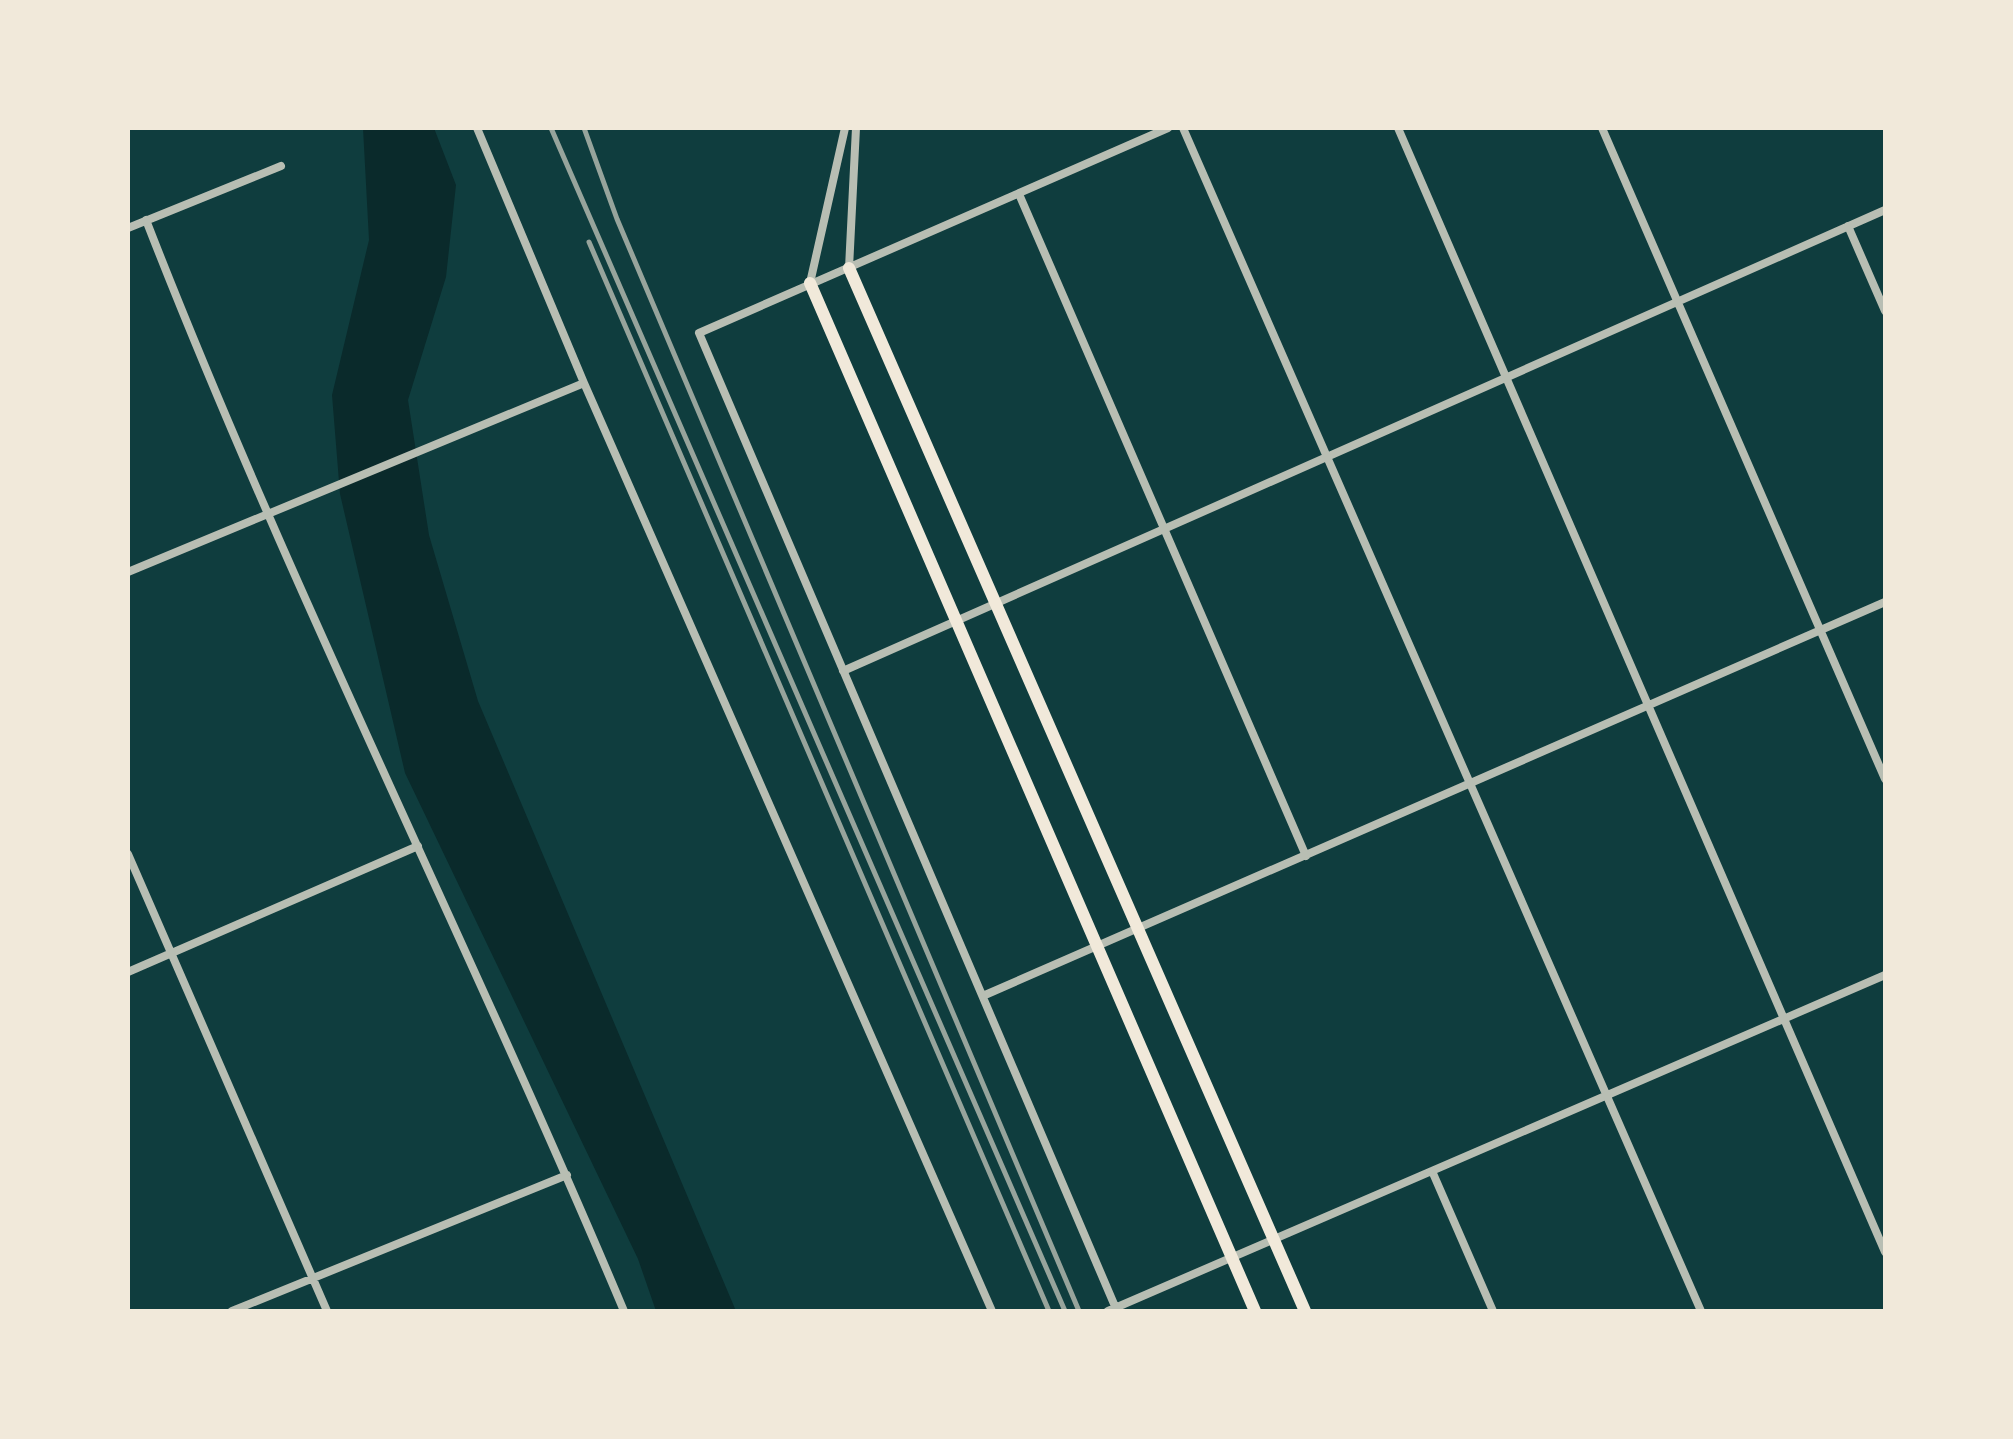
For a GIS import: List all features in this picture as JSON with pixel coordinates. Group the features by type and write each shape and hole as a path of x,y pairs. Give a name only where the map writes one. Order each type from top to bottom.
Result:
{"main road":[{"path":"849,268 1305,1311"},
{"path":"809,284 1094,947 1255,1311"}],"street":[{"path":"477,128 584,383 992,1311"},
{"path":"809,284 845,128"},
{"path":"849,268 856,128"},
{"path":"1168,128 699,333 1117,1308 1885,975"},
{"path":"1183,128 1701,1311"},
{"path":"1398,128 1885,1252"},
{"path":"1602,128 1885,779"},
{"path":"128,228 281,166"},
{"path":"1019,194 1306,856"},
{"path":"843,671 1885,210"},
{"path":"146,220 267,512 567,1175 624,1311"},
{"path":"1848,226 1885,311"},
{"path":"128,572 584,383"},
{"path":"985,995 1885,602"},
{"path":"128,972 418,846"},
{"path":"128,854 327,1311"},
{"path":"1432,1171 1493,1311"},
{"path":"232,1311 567,1175"}],"water":[{"path":"363,128 434,128 456,185 446,277 408,400 429,535 478,701 736,1311 656,1311 638,1259 405,773 340,494 332,395 369,240"}],"railway":[{"path":"551,128 1065,1311"},
{"path":"584,128 617,219 1079,1311"},
{"path":"589,242 1049,1311"}]}
